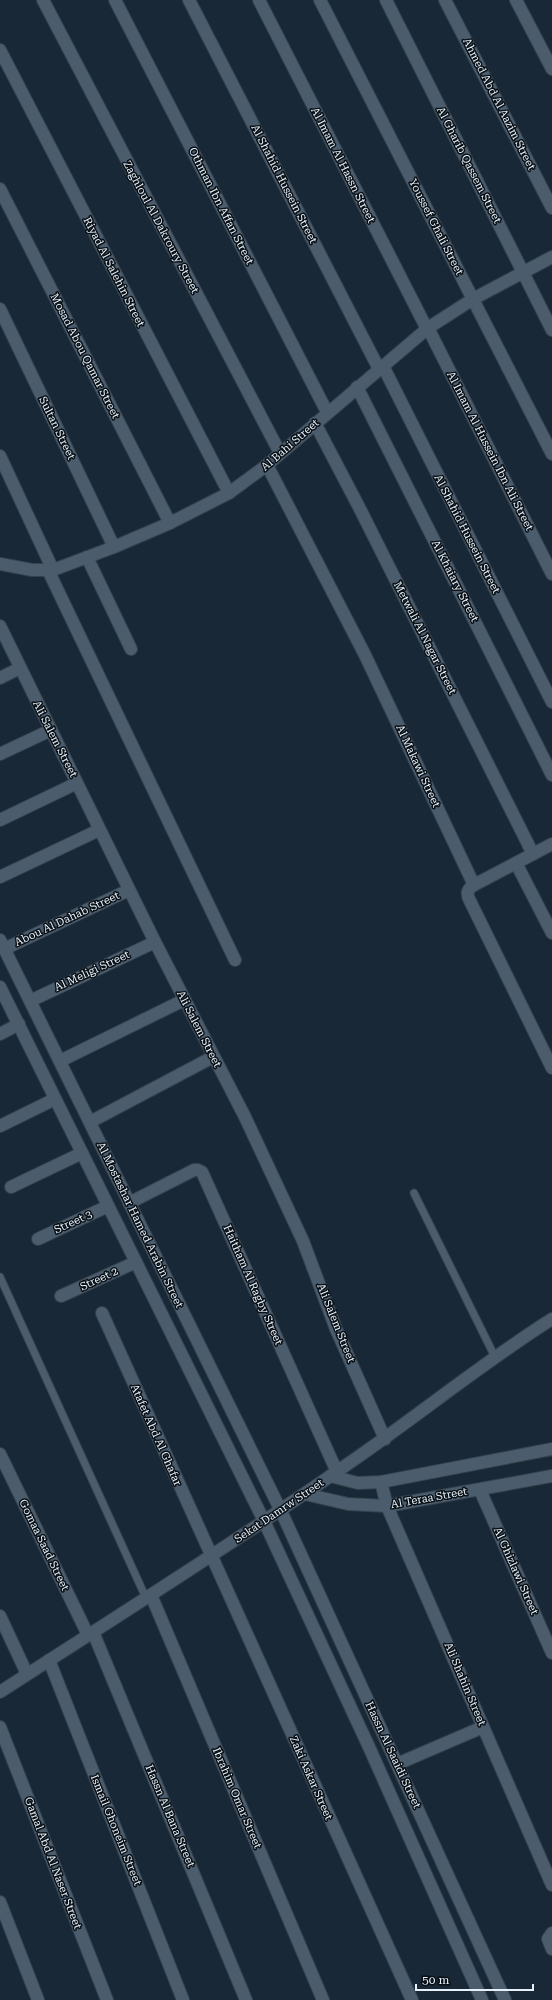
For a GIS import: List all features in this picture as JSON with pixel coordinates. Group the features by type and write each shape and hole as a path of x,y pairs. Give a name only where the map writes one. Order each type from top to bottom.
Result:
{"street":[{"name":"Zaghloul Al Dakroury Street","path":"43,0 280,453"},
{"name":"Othman Ibn Affan Street","path":"115,0 327,412"},
{"name":"Al Shahid Hussein Street","path":"189,0 381,367 552,702"},
{"name":"Al Imam Al Hassn Street","path":"259,0 427,328"},
{"name":"Youssef Ghali Street","path":"320,0 552,454"},
{"name":"Al Gharib Qassem Street","path":"386,0 552,330"},
{"name":"Ahmed Abd Al Aazim Street","path":"445,0 552,208"},
{"path":"516,0 552,69"},
{"name":"Riyad Al Salehin Street","path":"0,50 229,493"},
{"name":"Mosad Abou Qamar Street","path":"0,190 170,522"},
{"name":"Al Bahi Street","path":"0,564 32,570 51,570 114,547 229,493 267,465 327,412 427,328 473,299 552,257"},
{"name":"Sultan Street","path":"0,309 114,547"},
{"name":"Al Imam Al Hussein Ibn Ali Street","path":"427,328 552,574"},
{"name":"Al Khaiary Street","path":"357,387 552,775"},
{"name":"Metwali Al Nagar Street","path":"315,423 364,516 533,854"},
{"path":"0,456 51,570 235,960"},
{"name":"Al Makawi Street","path":"267,465 365,655 474,885"},
{"path":"87,557 131,649"},
{"name":"Ali Salem Street","path":"0,626 154,942 245,1117 303,1241 336,1329 385,1439"},
{"path":"0,678 20,668"},
{"path":"0,754 51,730"},
{"path":"0,820 77,783"},
{"path":"0,877 99,830"},
{"path":"552,844 474,885 469,888 468,892 470,902 552,1068"},
{"path":"516,863 552,933"},
{"name":"Abou Al Dahab Street","path":"2,944 129,890"},
{"name":"Al Meligi Street","path":"30,1001 154,942"},
{"name":"Al Mostashar Hamed Arabin Street","path":"2,944 280,1511"},
{"name":"Al Mostashar Hamed Arabin Street","path":"0,987 264,1521"},
{"path":"60,1061 184,1000"},
{"path":"0,1034 19,1024"},
{"path":"90,1122 213,1057"},
{"path":"0,1126 55,1099"},
{"path":"11,1187 82,1153"},
{"name":"Haitham Al Ragby Street","path":"129,1203 194,1170 202,1172 334,1474"},
{"name":"Street 3","path":"38,1239 108,1206"},
{"name":"Street 2","path":"62,1296 136,1262"},
{"name":"Atafet Abd Al Ghafar","path":"102,1313 211,1557"},
{"name":"Sekat Damrw Street","path":"0,1692 280,1511 385,1439 495,1357 552,1319"},
{"path":"334,1474 358,1483 381,1482 552,1449"},
{"name":"Gomaa Saad Street","path":"0,1454 90,1634"},
{"name":"Al Teraa Street","path":"305,1494 348,1504 387,1506 552,1477"},
{"name":"Ali Shahin Street","path":"381,1482 387,1506 552,1885"},
{"name":"Al Ghizlawi Street","path":"480,1490 552,1653"},
{"name":"Hassn Al Saaidi Street","path":"280,1511 387,1739 505,2000"},
{"name":"Hassn Al Saaidi Street","path":"264,1521 369,1747 482,2000"},
{"name":"Zaki Askar Street","path":"211,1557 412,2000"},
{"name":"Ibrahim Omar Street","path":"149,1596 323,2000"},
{"path":"0,1616 27,1674"},
{"name":"Hassn Al Bana Street","path":"90,1634 246,2000"},
{"name":"Ismail Ghoneim Street","path":"49,1660 183,2000"},
{"name":"Gamal Abd Al Naser Street","path":"0,1727 107,2000"},
{"path":"397,1764 484,1727"},
{"path":"369,1747 387,1739"},
{"path":"0,1902 38,2000"},
{"path":"552,1933 548,1938 552,1949"}],"lane":[{"path":"414,1193 495,1357"},
{"path":"0,1277 149,1596"}]}
